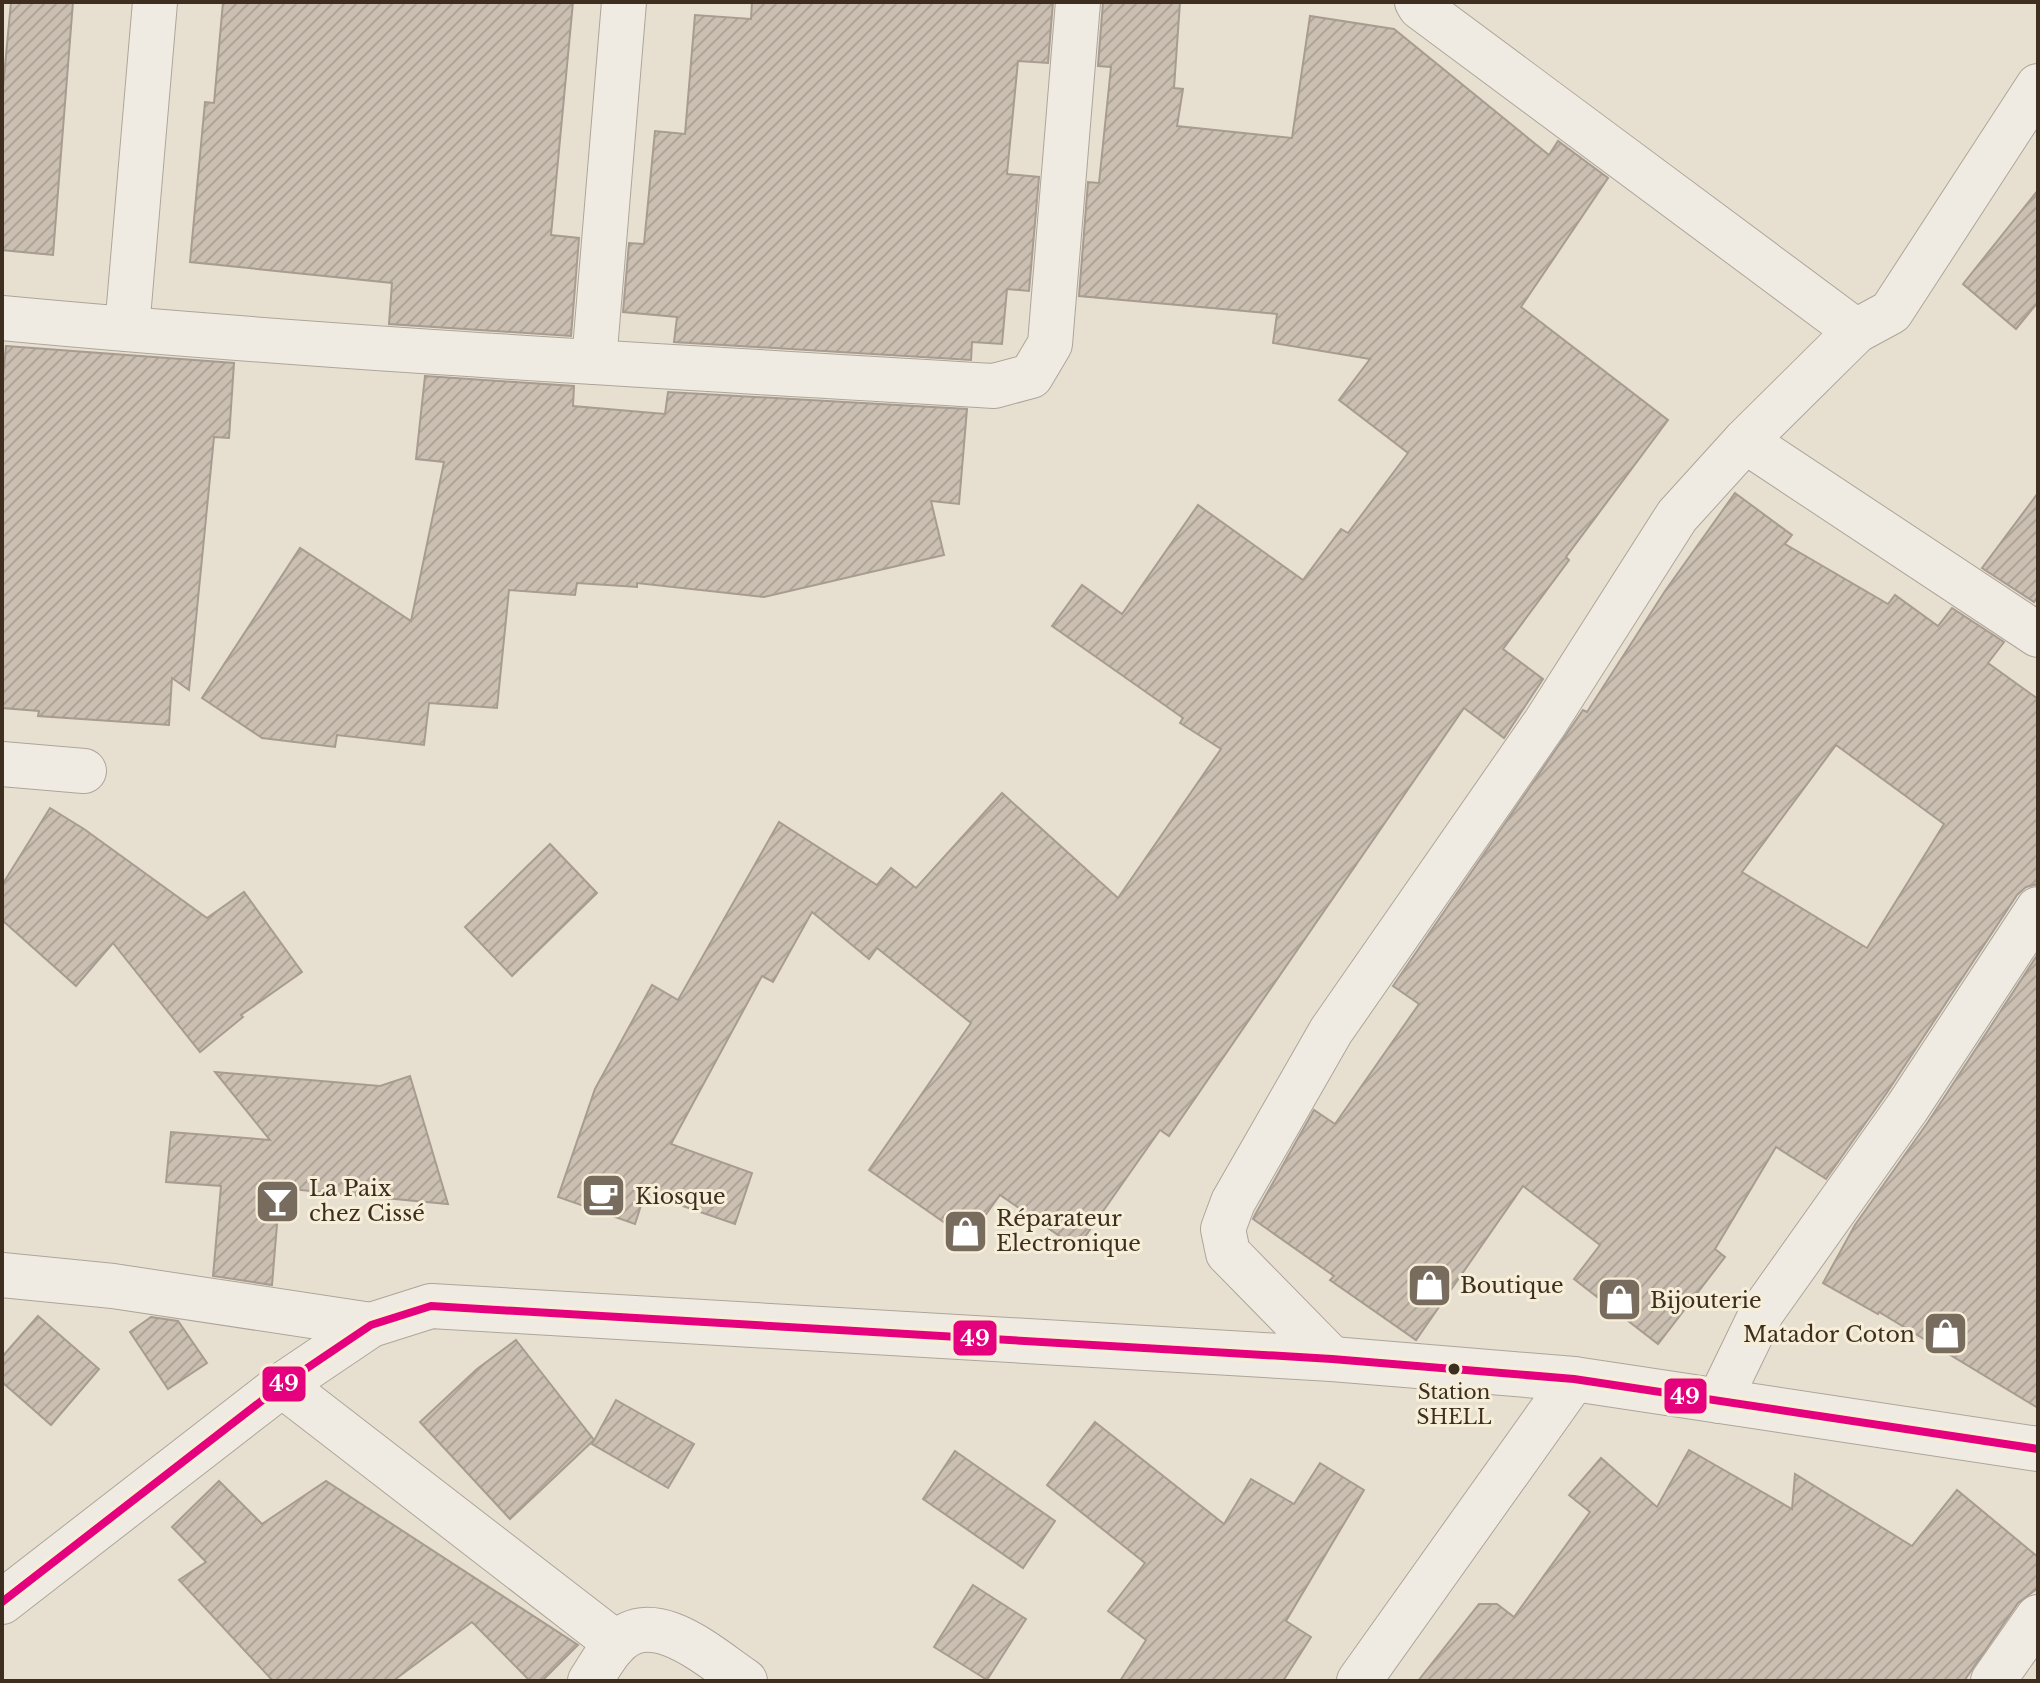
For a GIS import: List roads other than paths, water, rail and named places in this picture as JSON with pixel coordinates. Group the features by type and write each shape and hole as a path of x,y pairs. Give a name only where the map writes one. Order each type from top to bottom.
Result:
{"street":[{"path":"127,329 155,2"},
{"path":"594,362 624,2"},
{"path":"2,318 594,362 994,386 1031,376 1050,344 1078,2"},
{"path":"1417,2 1856,331"},
{"path":"1332,1359 1228,1253 1223,1229 1233,1202 1331,1031 1545,723 1677,516 1745,441 1856,331 1891,312 2038,86"},
{"path":"1745,441 2038,635"},
{"path":"2,764 84,771"},
{"path":"1719,1401 1762,1312 1907,1108 2038,909"},
{"path":"2,1275 113,1286 371,1325"},
{"path":"2,1602 282,1385 371,1325 431,1306 1332,1359 1574,1379 2038,1449"},
{"path":"1359,1681 1574,1379"},
{"path":"282,1385 616,1643"},
{"path":"1993,1681 2038,1617"},
{"path":"590,1681 616,1643 639,1630 670,1631 745,1681"}],"place":[{"name":"Kiosque","path":"604,1196"},
{"name":"La Paix chez Cissé","path":"278,1201"},
{"name":"Réparateur Electronique","path":"965,1231"},
{"name":"Boutique","path":"1429,1285"},
{"name":"Bijouterie","path":"1619,1300"},
{"name":"Matador Coton","path":"1946,1334"},
{"name":"Station SHELL","path":"1454,1369"}]}
